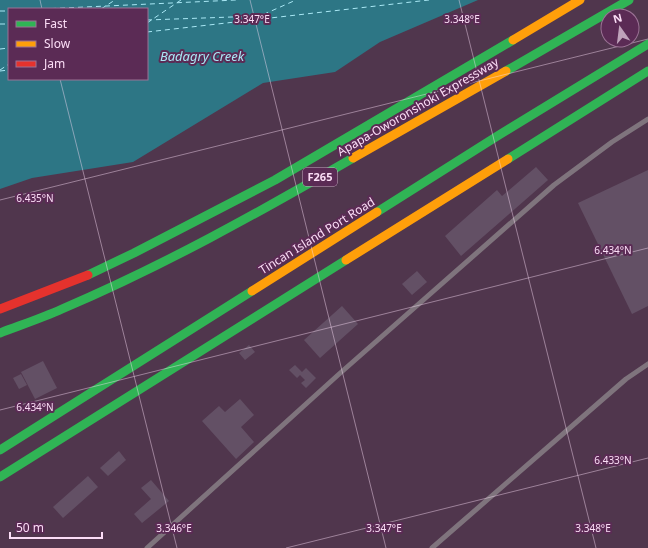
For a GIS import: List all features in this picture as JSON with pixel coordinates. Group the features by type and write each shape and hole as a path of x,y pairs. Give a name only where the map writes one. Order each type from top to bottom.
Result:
{"main road":[{"name":"Apapa-Oworonshoki Expressway","path":"0,309 81,278 134,253 275,180 580,0"},
{"name":"Apapa-Oworonshoki Expressway","path":"0,333 62,309 151,268 217,234 282,199 628,0"},
{"name":"Tincan Island Port Road","path":"0,450 499,135 648,44"},
{"path":"0,477 648,71"}],"lane":[{"path":"147,548 338,375 554,185 612,142 648,119"},
{"path":"432,548 626,380 648,364"}],"water":[{"name":"Badagry Creek","path":"0,0 478,0 380,42 335,72 263,83 133,162 32,178 0,189"}],"building":[{"path":"536,167 548,180 461,256 445,236 497,190 502,196"},
{"path":"648,170 648,306 632,314 578,203"},
{"path":"417,271 427,282 412,295 402,284"},
{"path":"342,306 358,324 320,358 304,340"},
{"path":"249,345 255,352 245,360 239,353"},
{"path":"43,361 57,388 35,399 21,372"},
{"path":"295,365 302,372 306,368 316,378 306,388 301,383 305,380 300,375 297,378 289,370"},
{"path":"21,374 27,385 19,389 13,378"},
{"path":"240,399 254,415 241,427 254,442 236,459 202,421 219,406 225,412"},
{"path":"119,451 126,460 108,476 100,468"},
{"path":"88,476 98,487 63,518 53,507"},
{"path":"151,480 169,501 142,523 134,514 151,499 141,488"}],"ferry route":[{"path":"103,8 115,0"},
{"path":"148,22 181,0"},
{"path":"64,8 236,0"},
{"path":"148,20 260,16 296,0"},
{"path":"148,32 429,0"},
{"path":"0,11 8,11"},
{"path":"0,24 8,24"},
{"path":"0,49 8,48"},
{"path":"0,70 8,65"},
{"path":"0,71 8,70"}],"traffic: fast":[{"path":"506,71 629,0"},
{"path":"88,275 134,253 275,180 513,40"},
{"path":"377,212 648,44"},
{"path":"508,159 648,71"},
{"path":"0,333 62,309 137,275 246,219 353,158"},
{"path":"0,477 346,260"},
{"path":"0,450 252,291"}],"traffic: slow":[{"path":"513,40 580,0"},
{"path":"353,158 506,71"},
{"path":"346,260 508,159"},
{"path":"252,291 377,212"}],"traffic: jam":[{"path":"0,309 88,275"}]}
